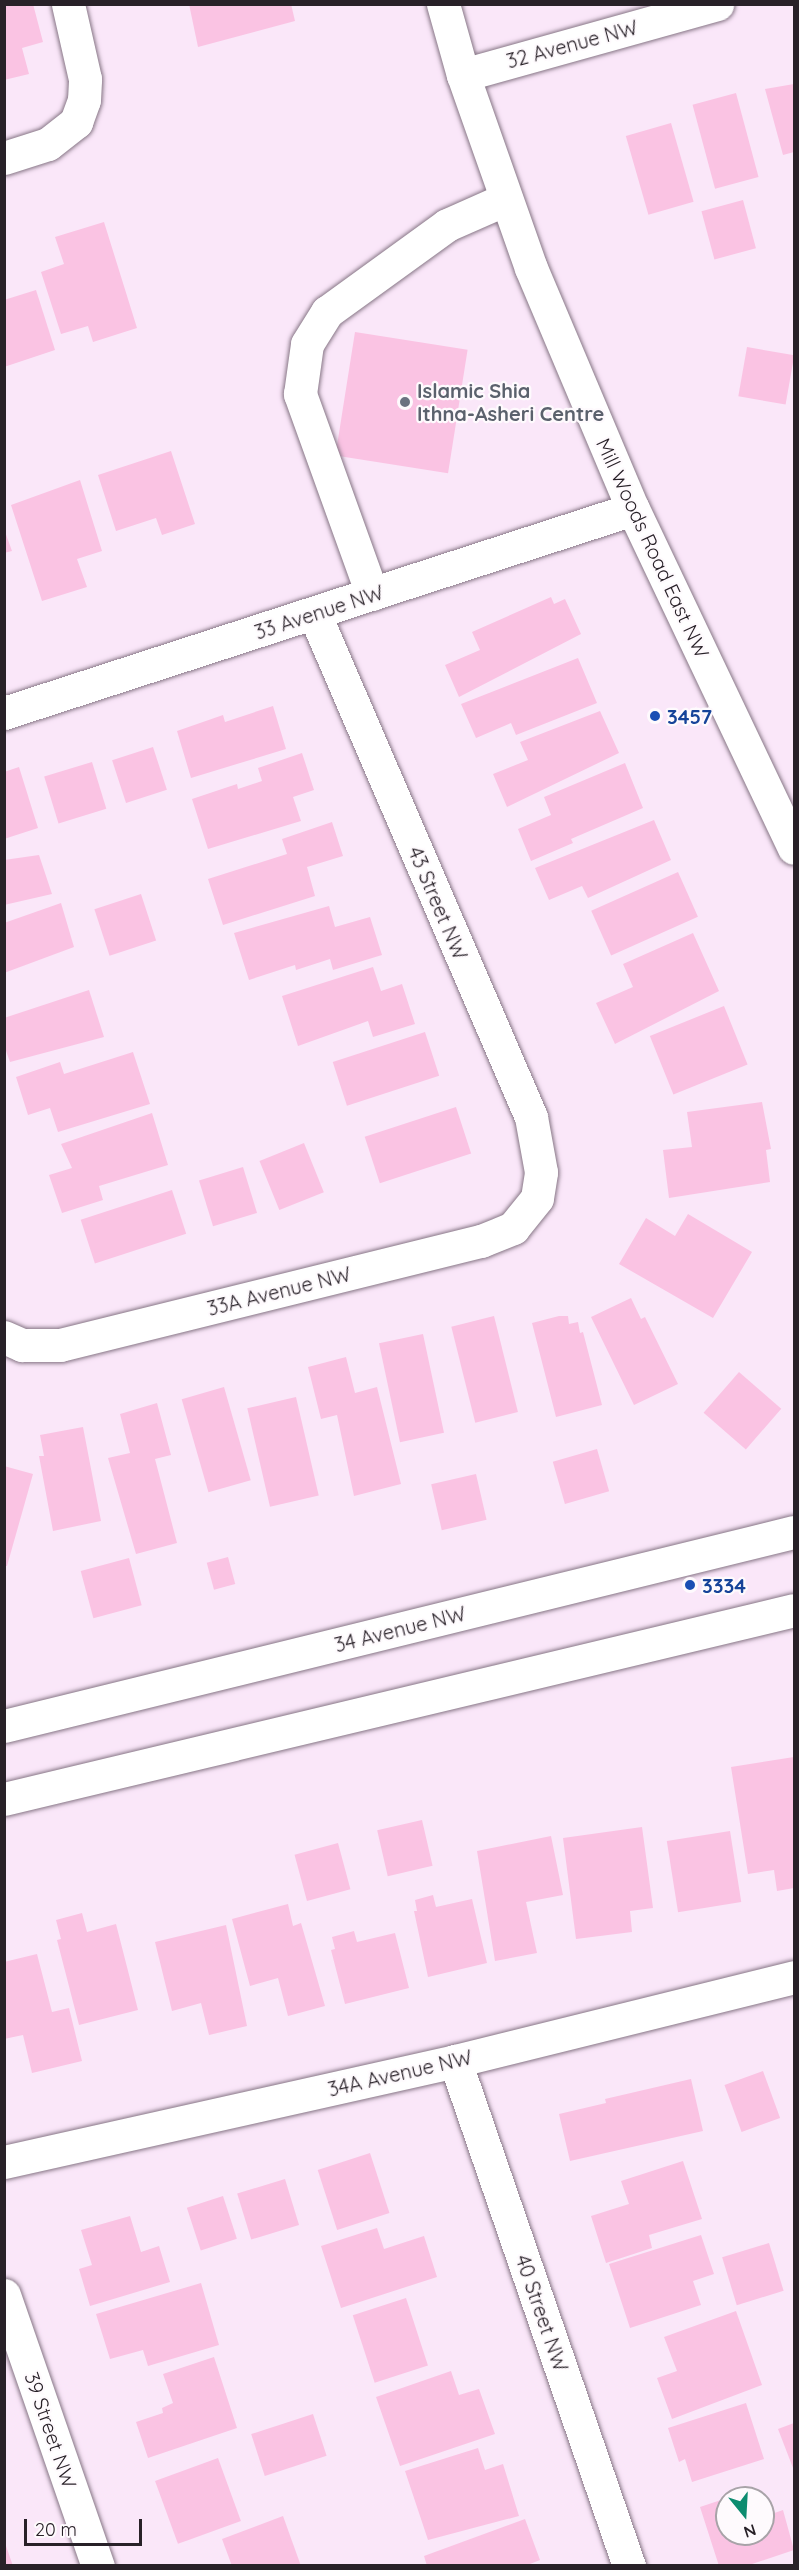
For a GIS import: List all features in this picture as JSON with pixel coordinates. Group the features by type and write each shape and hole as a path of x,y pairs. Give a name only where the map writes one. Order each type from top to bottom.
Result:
{"street":[{"path":"4,158 48,144 76,122 84,99 85,79 68,4"},
{"name":"Mill Woods Road East NW","path":"443,4 463,75 531,268 633,509 795,848"},
{"name":"32 Avenue NW","path":"463,75 717,4"},
{"path":"372,594 300,394 307,344 327,312 447,225 506,199"},
{"name":"33 Avenue NW","path":"4,713 633,509"},
{"name":"43 Street NW","path":"314,613 531,1118 541,1172 537,1198"},
{"name":"33A Avenue NW","path":"5,1337 22,1345 60,1345 481,1241 513,1228 537,1198"},
{"name":"34 Avenue NW","path":"4,1726 795,1532"},
{"path":"4,1799 795,1610"},
{"name":"34A Avenue NW","path":"4,2162 455,2061 795,1977"},
{"name":"40 Street NW","path":"455,2061 629,2565"},
{"name":"39 Street NW","path":"4,2295 98,2565"}],"building":[{"path":"4,4 33,4 43,42 22,48 29,74 4,80"},
{"path":"189,4 291,4 295,21 198,47"},
{"path":"794,84 794,152 783,155 765,89"},
{"path":"736,93 759,177 715,189 693,105"},
{"path":"671,123 694,202 648,215 626,136"},
{"path":"743,200 756,248 714,259 701,211"},
{"path":"104,222 137,328 93,342 88,326 61,334 41,272 64,264 55,237"},
{"path":"36,290 55,350 4,367 4,300"},
{"name":"Islamic Shia Ithna-Asheri Centre","path":"355,332 468,350 448,473 335,455"},
{"path":"747,347 794,355 786,405 738,396"},
{"path":"171,451 195,524 162,535 156,518 116,531 98,475"},
{"path":"80,480 102,551 77,559 87,587 42,601 11,505"},
{"path":"4,529 12,551 4,553"},
{"path":"551,597 554,604 565,599 581,634 459,697 445,665 480,650 472,632"},
{"path":"578,658 597,703 516,735 511,723 476,738 461,704"},
{"path":"273,706 286,749 191,778 177,731 223,715 225,722"},
{"path":"600,711 619,753 507,807 493,774 528,760 520,742"},
{"path":"153,747 167,790 126,803 112,760"},
{"path":"302,753 314,790 293,797 301,821 208,849 192,799 237,784 238,789 262,781 258,768"},
{"path":"92,762 106,809 59,823 44,777"},
{"path":"625,763 643,808 571,839 573,843 531,861 518,829 551,815 544,797"},
{"path":"19,767 38,828 4,839 4,772"},
{"path":"654,820 671,860 588,898 582,886 549,900 535,868"},
{"path":"332,822 343,856 307,867 315,896 223,925 208,879 287,854 282,839"},
{"path":"39,855 52,894 4,905 4,860"},
{"path":"678,872 698,917 611,955 591,911"},
{"path":"141,894 156,941 110,956 94,909"},
{"path":"61,903 74,947 4,973 4,923"},
{"path":"329,906 335,927 370,917 382,955 333,970 330,959 296,970 295,965 249,980 234,933"},
{"path":"693,933 719,991 615,1044 596,1003 633,987 623,964"},
{"path":"373,967 381,991 402,984 415,1024 373,1037 368,1021 298,1046 282,996"},
{"path":"89,990 104,1037 10,1062 4,1045 4,1018"},
{"path":"724,1006 748,1064 673,1094 650,1036"},
{"path":"425,1032 439,1076 347,1106 333,1062"},
{"path":"133,1052 150,1104 58,1132 50,1108 28,1115 16,1077 60,1062 64,1074"},
{"path":"762,1102 771,1149 766,1150 770,1182 669,1198 663,1150 692,1147 687,1112"},
{"path":"456,1107 471,1154 380,1183 365,1137"},
{"path":"152,1113 168,1165 99,1186 103,1200 62,1213 49,1175 72,1168 61,1144"},
{"path":"304,1143 324,1192 279,1210 259,1161"},
{"path":"243,1167 257,1213 213,1226 199,1180"},
{"path":"172,1190 186,1234 95,1263 81,1220"},
{"path":"688,1214 752,1252 713,1318 619,1264 646,1218 675,1236"},
{"path":"631,1298 641,1319 645,1317 678,1384 634,1405 591,1317"},
{"path":"494,1316 518,1412 475,1423 451,1327"},
{"path":"568,1316 569,1324 578,1322 580,1333 583,1332 602,1405 556,1417 532,1323"},
{"path":"423,1334 444,1433 400,1442 379,1343"},
{"path":"346,1357 355,1393 377,1387 401,1484 354,1496 337,1415 321,1419 308,1367"},
{"path":"739,1372 781,1409 746,1449 704,1413"},
{"path":"224,1387 251,1480 208,1492 182,1399"},
{"path":"296,1397 319,1495 270,1507 247,1408"},
{"path":"157,1403 171,1455 155,1459 177,1543 136,1554 108,1458 130,1453 120,1414"},
{"path":"83,1427 101,1521 53,1531 39,1456 44,1456 40,1435"},
{"path":"597,1449 609,1491 565,1504 553,1462"},
{"path":"4,1466 33,1474 7,1566 4,1566"},
{"path":"476,1474 487,1520 442,1530 431,1484"},
{"path":"228,1557 235,1584 214,1590 207,1563"},
{"path":"129,1558 142,1605 93,1618 81,1571"},
{"path":"794,1757 794,1888 777,1891 774,1870 748,1874 731,1767"},
{"path":"422,1820 433,1866 388,1876 377,1830"},
{"path":"642,1827 653,1908 630,1911 632,1932 576,1939 563,1838"},
{"path":"730,1831 741,1902 678,1912 667,1841"},
{"path":"551,1836 563,1895 526,1902 537,1953 495,1961 477,1851"},
{"path":"338,1843 350,1889 307,1901 295,1855"},
{"path":"433,1895 436,1907 472,1899 487,1963 428,1977 414,1911 417,1911 415,1900"},
{"path":"288,1904 293,1926 301,1923 325,2006 288,2016 278,1978 250,1986 232,1919"},
{"path":"82,1913 87,1932 116,1924 138,2010 79,2025 57,1940 61,1939 56,1920"},
{"path":"226,1925 247,2026 209,2035 201,2003 172,2011 155,1942"},
{"path":"354,1931 357,1942 395,1933 409,1988 345,2004 331,1950 335,1949 332,1937"},
{"path":"37,1954 52,2012 69,2008 82,2061 32,2073 23,2035 4,2039 4,1962"},
{"path":"763,2071 780,2118 742,2132 724,2085"},
{"path":"691,2079 703,2131 570,2161 559,2114 606,2103 605,2099"},
{"path":"370,2153 389,2213 337,2230 318,2170"},
{"path":"683,2161 702,2219 649,2235 652,2248 606,2263 591,2216 629,2204 621,2181"},
{"path":"285,2179 299,2225 251,2240 237,2194"},
{"path":"223,2196 237,2239 201,2251 187,2208"},
{"path":"130,2216 141,2252 159,2246 170,2282 90,2306 79,2269 92,2265 81,2230"},
{"path":"377,2228 384,2249 424,2236 437,2277 341,2308 321,2246"},
{"path":"701,2235 714,2274 693,2281 701,2305 630,2328 609,2264"},
{"path":"769,2243 784,2291 737,2305 722,2257"},
{"path":"201,2283 219,2345 148,2366 143,2350 110,2359 96,2314"},
{"path":"406,2298 428,2366 375,2383 353,2315"},
{"path":"736,2311 762,2385 672,2419 657,2378 677,2371 664,2337"},
{"path":"214,2357 237,2428 148,2458 136,2422 163,2413 162,2408 173,2403 163,2374"},
{"path":"451,2371 459,2395 479,2389 495,2434 400,2466 376,2397"},
{"path":"746,2403 764,2459 692,2482 685,2459 679,2462 668,2428"},
{"path":"313,2414 327,2456 265,2476 251,2434"},
{"path":"794,2423 794,2467 793,2468 778,2429"},
{"path":"478,2448 485,2470 503,2464 519,2516 428,2540 405,2471"},
{"path":"218,2458 241,2521 178,2544 155,2481"},
{"path":"715,2502 715,2546 775,2546 775,2513 783,2510 794,2550 746,2566 719,2566 700,2507"},
{"path":"283,2516 301,2566 232,2566 222,2539"},
{"path":"525,2519 540,2560 525,2566 427,2566 424,2556"},
{"path":"5,2543 13,2566 4,2566"}],"place":[{"name":"Islamic Shia Ithna-Asheri Centre","path":"405,402"},
{"name":"3457","path":"655,716"},
{"name":"3334","path":"690,1585"}]}
